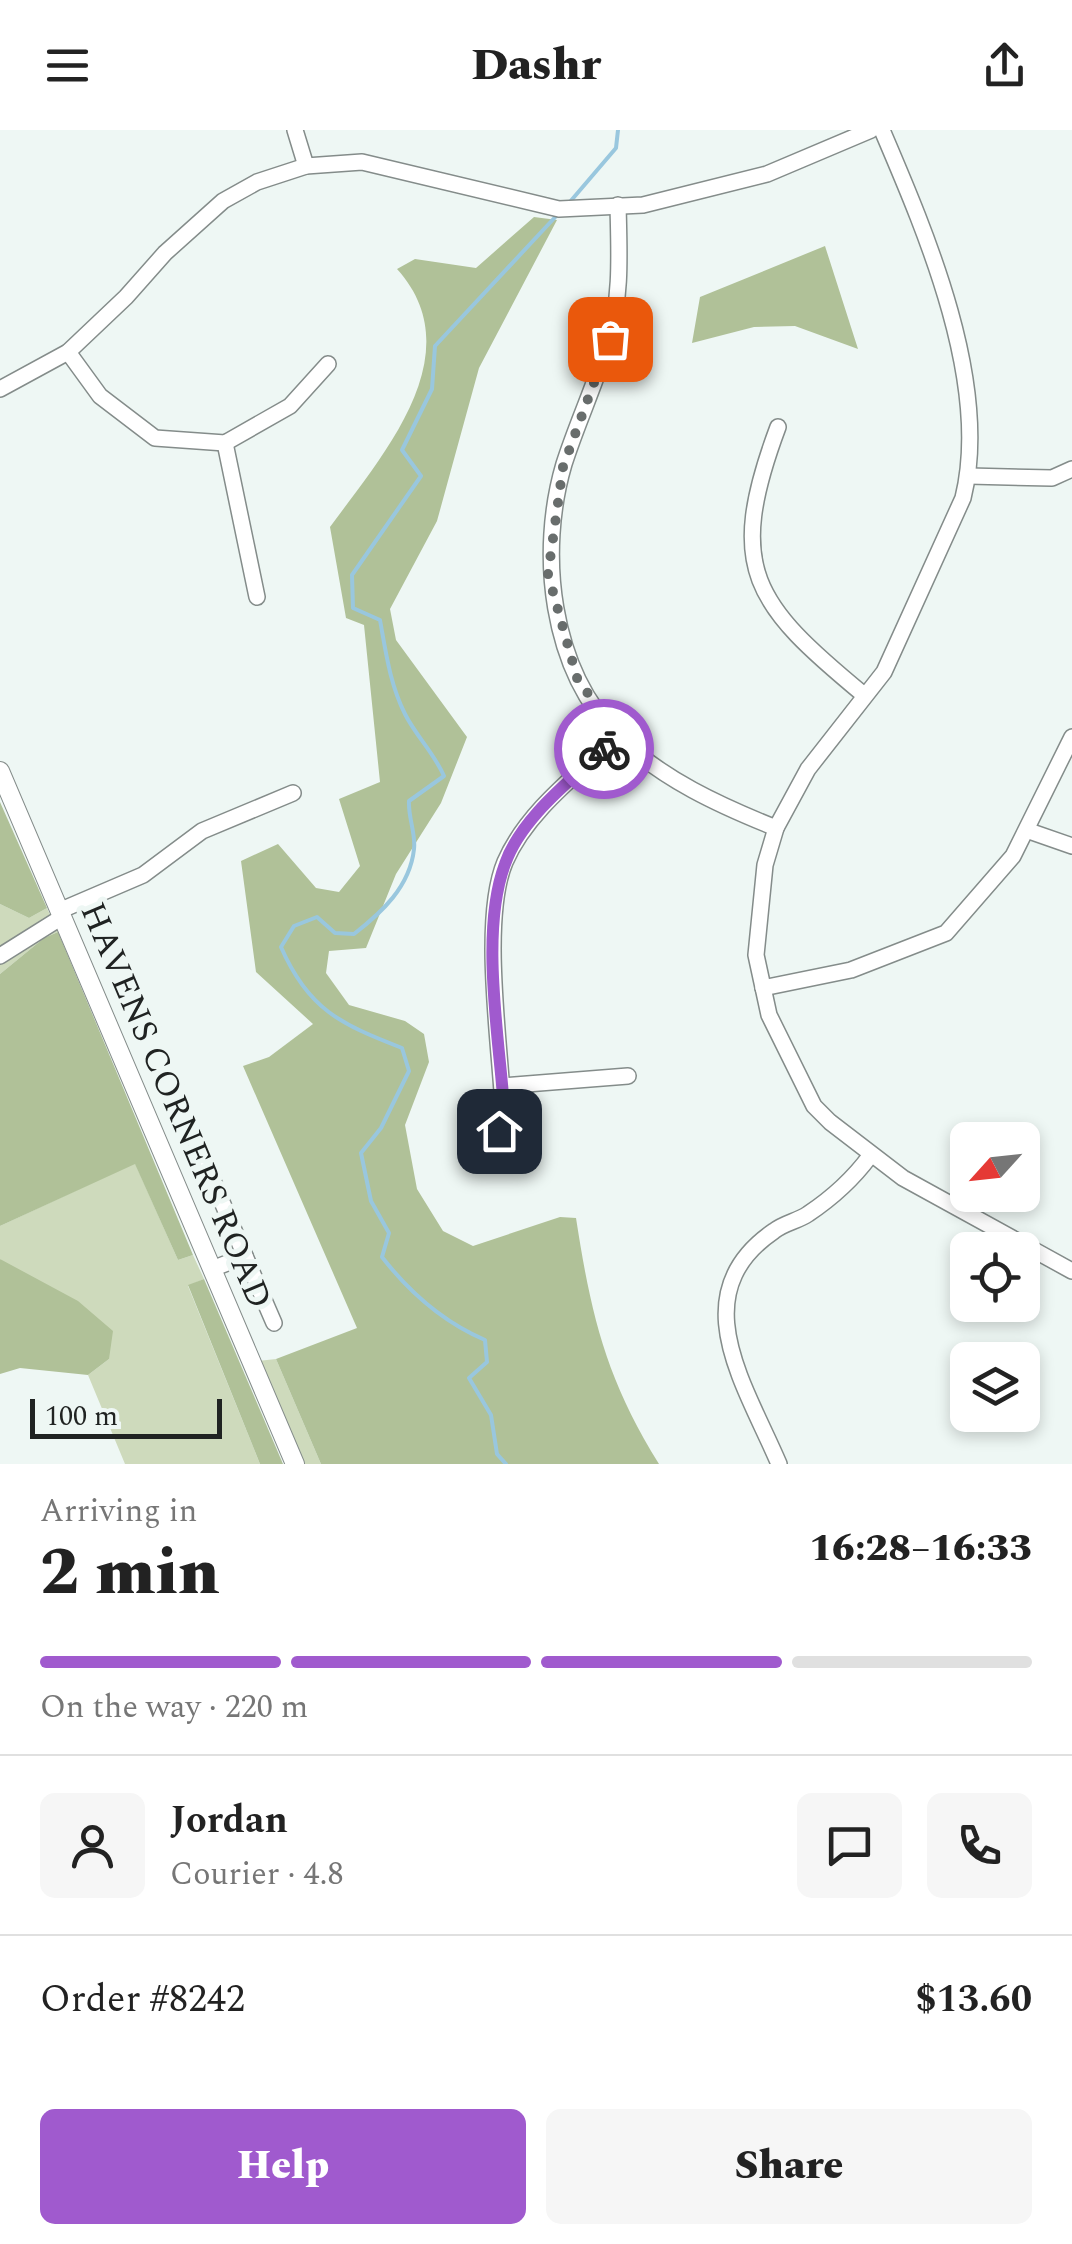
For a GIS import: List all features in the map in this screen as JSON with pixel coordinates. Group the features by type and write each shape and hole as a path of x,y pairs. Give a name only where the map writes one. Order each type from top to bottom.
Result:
{"main road":[{"name":"HAVENS CORNERS ROAD","path":"0,770 295,1464"}],"street":[{"path":"295,130 306,166"},
{"path":"0,389 68,352 126,298 164,253 223,202 257,182 306,166 362,162 559,209 643,204 767,174 871,130"},
{"path":"882,130 918,212 966,376 968,476 963,498 884,672 808,770 776,828 766,865 756,955 769,1015 814,1106 870,1156 1072,1271"},
{"path":"618,205 620,276 610,339 563,467 548,574 577,678 618,736 709,801 776,828"},
{"path":"68,352 100,396 155,438 224,443 290,406 328,364"},
{"path":"778,428 757,484 749,542 765,598 801,643 864,695"},
{"path":"224,443 257,598"},
{"path":"968,476 1052,478 1072,468"},
{"path":"499,1131 502,1086 494,926 505,862 541,808 618,736"},
{"path":"763,988 851,970 946,933 1013,856 1029,831 1038,799 1072,736"},
{"path":"0,956 61,914 142,875 202,831 293,793"},
{"path":"1029,831 1072,846"},
{"path":"502,1086 628,1076"},
{"path":"196,1141 274,1322"},
{"path":"779,1464 730,1348 723,1301 740,1258 776,1228 806,1215 853,1178 870,1156"},
{"path":"212,1270 244,1256"}],"green space":[{"path":"534,217 557,220 479,368 437,521 390,609 396,640 467,737 441,803 396,874 366,948 329,951 326,973 349,1005 405,1021 424,1034 429,1062 405,1125 417,1189 443,1231 473,1246 560,1217 576,1218 603,1346 626,1403 659,1464 321,1464 276,1359 357,1328 243,1066 269,1057 313,1024 256,972 241,861 278,844 316,888 339,892 360,866 339,799 380,782 364,625 346,618 330,527 394,437 412,404 423,370 426,335 418,302 397,269 415,259 476,268"},
{"path":"825,246 858,349 795,326 754,327 692,343 700,297"},
{"path":"0,802 47,908 29,918 0,904"},
{"path":"0,904 29,918 47,908 58,932 44,938 0,974"},
{"path":"58,932 193,1255 178,1260 135,1164 0,1226 0,974 44,938"},
{"path":"135,1163 178,1260 193,1255 204,1279 188,1286 260,1464 125,1464 88,1375 109,1359 0,1259 0,1226"},
{"path":"0,1259 78,1301 113,1331 109,1359 88,1375 20,1368 0,1374"},
{"path":"204,1279 283,1464 260,1464 188,1285"},
{"path":"276,1359 321,1464 303,1464 258,1361"}],"waterway":[{"path":"569,203 616,148 618,130"},
{"path":"506,1464 497,1454 491,1415 469,1378 487,1362 485,1340 428,1305 382,1257 389,1233 371,1201 361,1153 381,1128 409,1071 402,1048 328,1012 303,986 281,947 294,926 317,917 335,933 354,934 384,908 407,875 414,843 409,801 444,776 400,703 380,620 353,608 352,575 421,476 402,450 432,389 435,346 559,213"}],"way so far":[{"path":"604,749 618,736 577,678 548,574 563,467 610,339"}],"route":[{"path":"499,1131 504,1108 494,926 505,862 541,808 604,749"}]}
